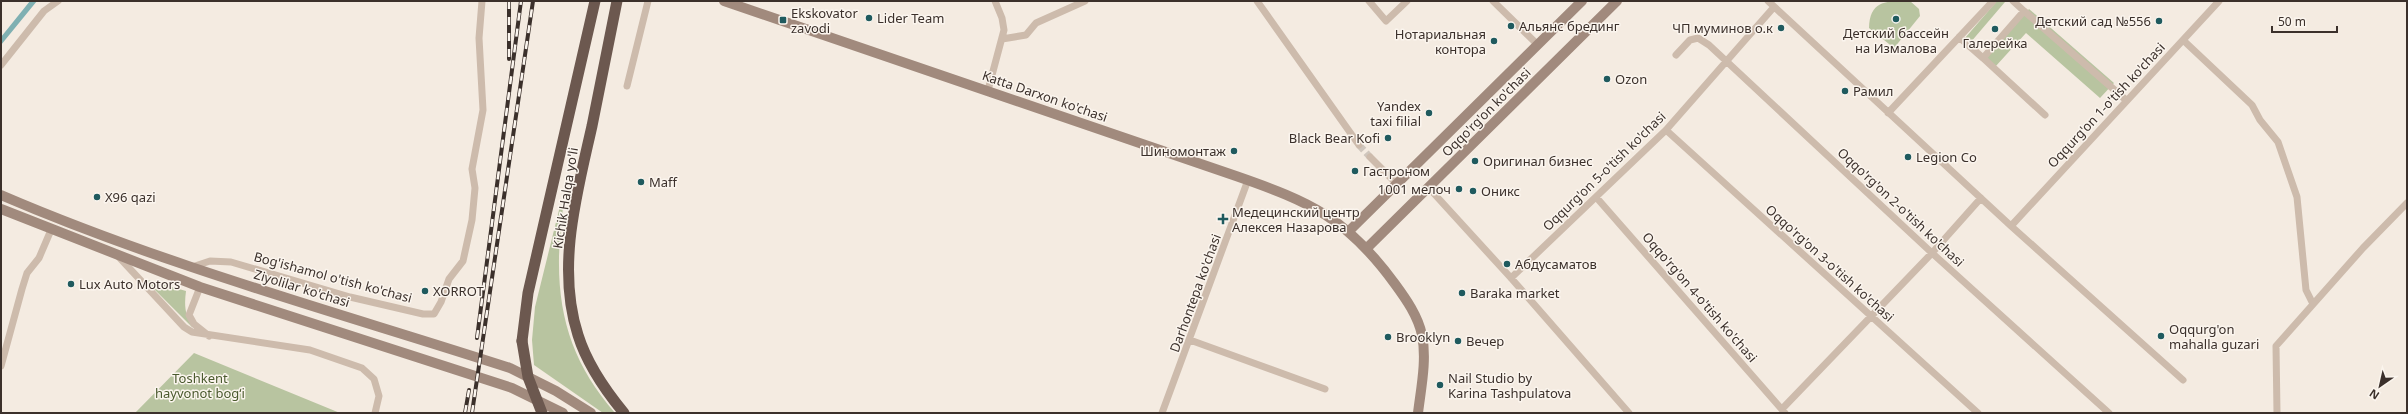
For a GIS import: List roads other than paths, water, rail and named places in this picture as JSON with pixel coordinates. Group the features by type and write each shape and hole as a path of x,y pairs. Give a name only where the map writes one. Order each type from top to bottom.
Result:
{"highway":[{"name":"Kichik Halqa yo'li","path":"542,413 528,377 522,341 528,293 595,1"},
{"name":"Kichik Halqa yo'li","path":"617,1 575,209 569,281 574,320 586,354 596,373 624,413"}],"main road":[{"name":"Katta Darxon ko'chasi","path":"724,1 1248,180 1316,208 1349,231 1367,248"},
{"name":"Oqqo'rg'on ko'chasi","path":"1349,231 1582,1"},
{"name":"Oqqo'rg'on ko'chasi","path":"1367,248 1615,2"},
{"name":"Ziyolilar ko'chasi","path":"1,195 110,239 192,267 510,368 544,384 591,413"},
{"path":"1,208 51,230 200,287 512,388 563,413"},
{"path":"1367,248 1397,288 1420,324 1423,337 1424,362 1418,413"},
{"path":"318,325 323,308"}],"street":[{"path":"1,65 44,11 58,1"},
{"name":"Bog'ishamol o'tish ko'chasi","path":"192,267 210,261 231,262 350,297 423,314 434,314 441,302 449,279 463,261 472,220 475,188 472,169 483,110 479,38 482,1"},
{"path":"627,86 648,1"},
{"path":"988,90 1004,30 1002,18 995,1"},
{"path":"1002,39 1026,35 1036,23 1054,17 1085,1"},
{"path":"1257,1 1359,145"},
{"path":"1369,1 1386,21 1407,1"},
{"path":"1493,1 1538,45"},
{"path":"1768,1 2011,226 2183,380"},
{"path":"1888,113 1992,1"},
{"path":"2013,1 2126,100"},
{"name":"Oqqurg'on 1-o'tish ko'chasi","path":"2011,226 2126,100 2220,1"},
{"name":"Oqqurg'on 5-o'tish ko'chasi","path":"1511,278 1666,130 1774,7"},
{"path":"1983,58 2024,11"},
{"path":"1959,37 2044,115"},
{"name":"Oqqo'rg'on 2-o'tish ko'chasi","path":"1676,55 1690,40 1698,38 2109,413"},
{"path":"2183,40 2252,105 2260,120 2278,142 2297,197 2306,290 2313,304"},
{"name":"Oqqo'rg'on 3-o'tish ko'chasi","path":"1666,130 1978,413"},
{"path":"1370,157 1397,184"},
{"name":"Darhontepa ko'chasi","path":"1164,413 1248,180"},
{"path":"1428,187 1511,278 1629,413"},
{"name":"Oqqo'rg'on 4-o'tish ko'chasi","path":"1596,197 1784,411"},
{"path":"1784,411 1870,316 1932,253 1981,198"},
{"path":"2277,413 2276,346 2407,203"},
{"path":"1,366 13,313 27,273 39,258 51,230"},
{"path":"118,255 184,327 192,332 210,336 310,350 362,368 374,379 379,396 375,413"},
{"path":"200,287 190,315 194,324 210,336"},
{"path":"1190,340 1325,389"}],"water":[{"path":"30,1 37,1 1,45 1,37"},
{"name":"Детский бассейн на Измалова","path":"1896,14 1901,19 1896,24 1891,19"}],"tunnel":[{"path":"1359,145 1370,157"}],"railway":[{"path":"509,1 509,59"},
{"path":"477,338 521,1"},
{"path":"472,413 533,1"},
{"path":"465,413 469,390"}],"place":[{"name":"Lider Team","path":"869,18"},
{"name":"Детский бассейн на Измалова","path":"1896,19"},
{"name":"Ekskovator zavodi","path":"783,20"},
{"name":"Детский сад №556","path":"2159,21"},
{"name":"Альянс брединг","path":"1511,26"},
{"name":"ЧП муминов о.к","path":"1781,28"},
{"name":"Галерейка","path":"1995,29"},
{"name":"Нотариальная контора","path":"1494,41"},
{"name":"Ozon","path":"1607,79"},
{"name":"Рамил","path":"1845,91"},
{"name":"Yandex taxi filial","path":"1429,113"},
{"name":"Black Bear Kofi","path":"1388,138"},
{"name":"Шиномонтаж","path":"1234,151"},
{"name":"Legion Co","path":"1908,157"},
{"name":"Оригинал бизнес","path":"1475,161"},
{"name":"Гастроном","path":"1355,171"},
{"name":"Maff","path":"641,182"},
{"name":"1001 мелоч","path":"1459,189"},
{"name":"Оникс","path":"1473,191"},
{"name":"X96 qazi","path":"97,197"},
{"name":"Медецинский центр Алексея Назарова","path":"1223,219"},
{"name":"Абдусаматов","path":"1507,264"},
{"name":"Lux Auto Motors","path":"71,284"},
{"name":"XORROT","path":"425,291"},
{"name":"Baraka market","path":"1462,293"},
{"name":"Oqqurg'on mahalla guzari","path":"2161,336"},
{"name":"Brooklyn","path":"1388,337"},
{"name":"Вечер","path":"1458,341"},
{"name":"Nail Studio by Karina Tashpulatova","path":"1440,385"}],"park label":[{"name":"Toshkent hayvonot bogʻi","path":"200,386"}]}
